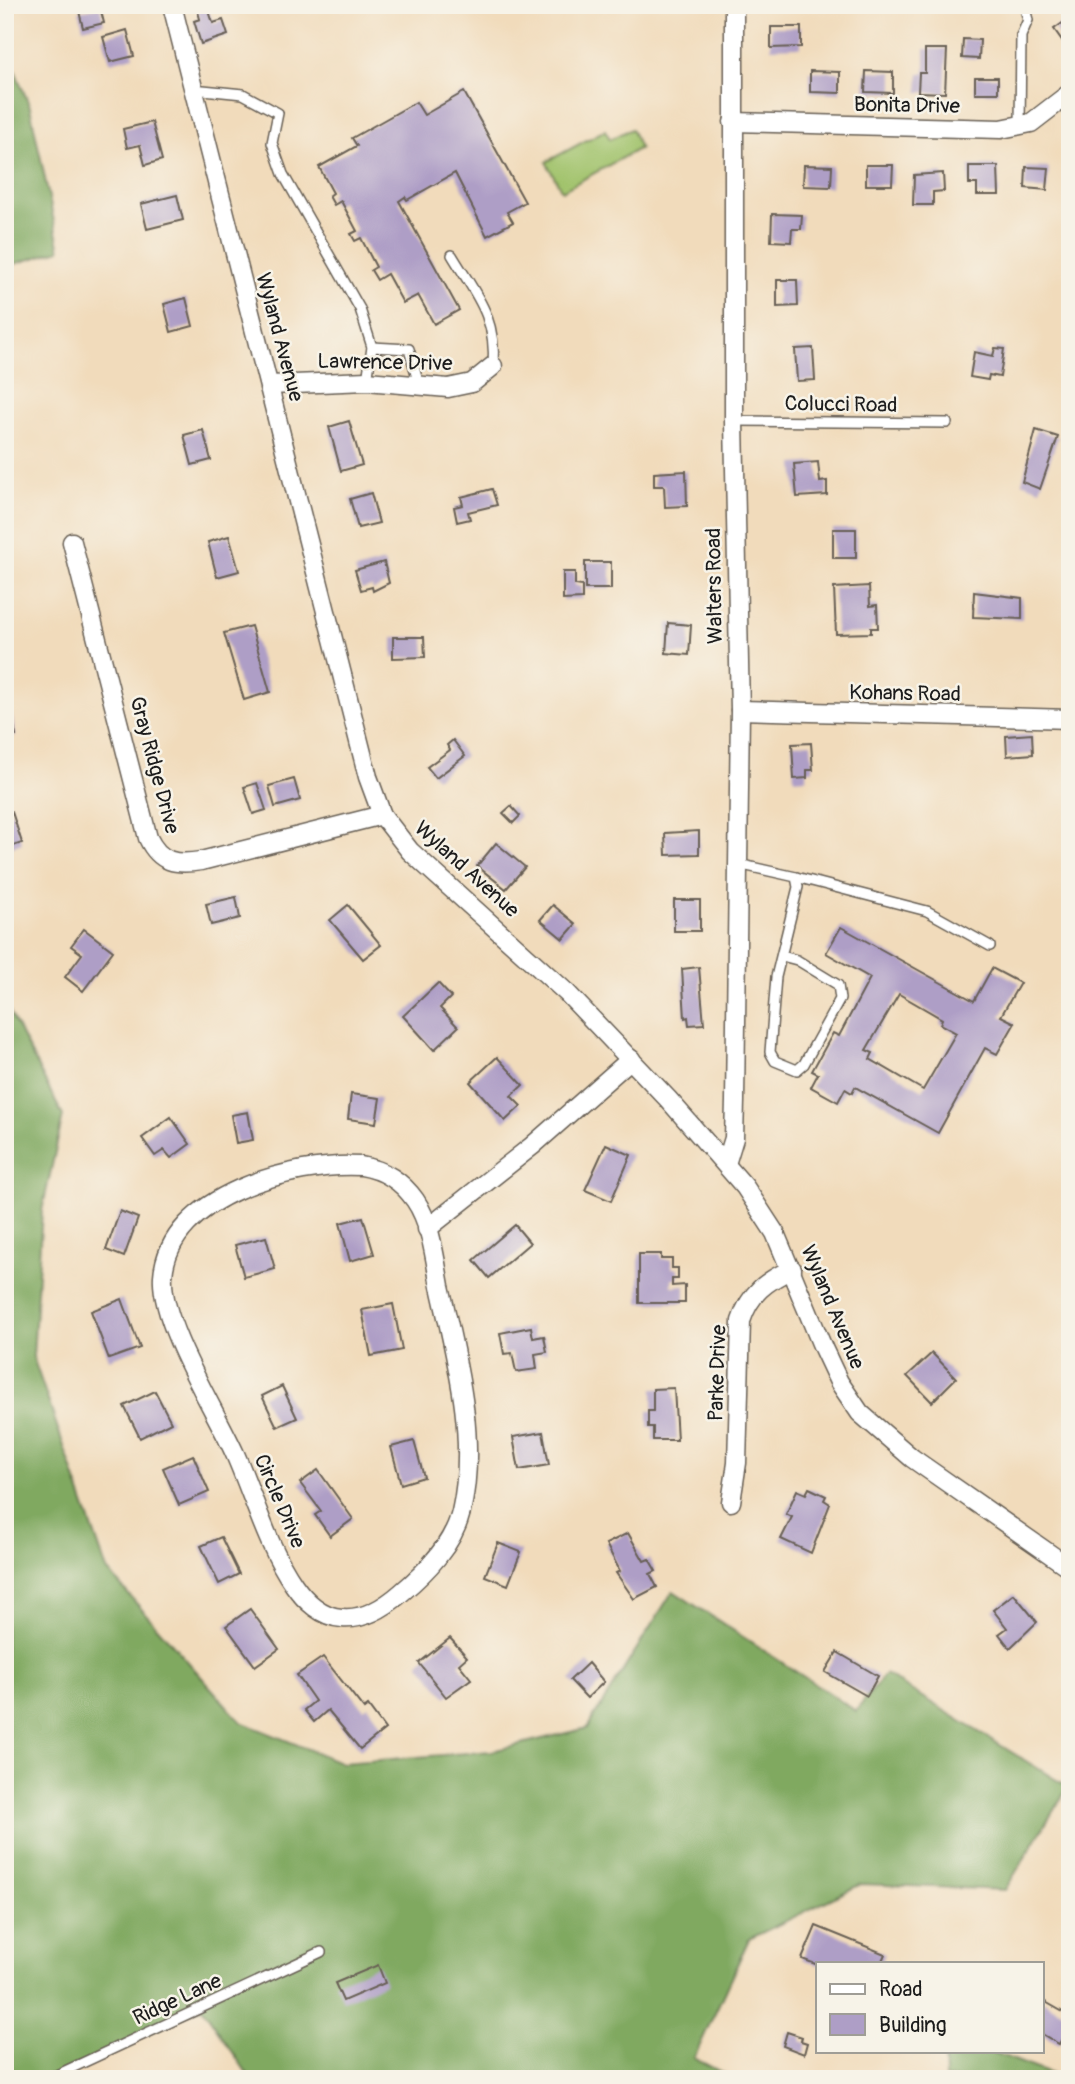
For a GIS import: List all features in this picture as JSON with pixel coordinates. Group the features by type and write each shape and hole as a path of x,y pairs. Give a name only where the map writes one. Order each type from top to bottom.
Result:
{"street":[{"name":"Wyland Avenue","path":"172,5 368,778 382,815 424,865 527,954 631,1059 726,1164 775,1233 823,1349 839,1382 860,1413 921,1465 1070,1568"},
{"name":"Walters Road","path":"726,1164 734,1125 740,710 734,421 734,5"},
{"name":"Bonita Drive","path":"733,122 1001,129 1020,126 1041,117 1070,93"},
{"name":"Lawrence Drive","path":"270,385 367,381 464,386 483,376 493,366"},
{"name":"Gray Ridge Drive","path":"72,542 148,838 156,852 173,863 201,861 382,815"},
{"name":"Kohans Road","path":"740,710 794,714 1070,719"},
{"path":"427,1229 532,1146 631,1059"},
{"name":"Circle Drive","path":"361,1166 385,1171 415,1201 427,1229 458,1368 463,1408 467,1459 460,1515 446,1544 416,1581 377,1610 365,1615 340,1618 322,1612 306,1600 287,1574 275,1550 233,1449 176,1328 163,1285 165,1265 180,1232 221,1199 257,1181 331,1167 361,1166"},
{"name":"Parke Drive","path":"731,1502 737,1453 741,1321 745,1306 758,1288 792,1269"}],"lane":[{"path":"1020,126 1021,36 1028,20 1024,5"},
{"path":"192,89 243,93 278,113 272,143 283,174 360,309 372,347 367,381"},
{"path":"452,255 488,315 495,340 493,366"},
{"path":"372,347 409,349 419,385"},
{"name":"Colucci Road","path":"734,421 947,423"},
{"path":"738,864 927,911 990,946"},
{"path":"782,956 797,960 838,985 840,999 804,1064 797,1070 775,1061 770,1052 776,977 798,887 796,877"},
{"name":"Ridge Lane","path":"48,2079 321,1952"}],"green space":[{"path":"5,46 30,107 60,250 5,267"},
{"path":"631,129 640,148 562,191 546,162 605,130 610,139"},
{"path":"5,1003 63,1116 42,1211 33,1357 107,1570 241,1722 342,1763 492,1751 587,1728 673,1591 856,1711 885,1674 1068,1787 1005,1890 861,1884 749,1939 694,2058 734,2079 251,2079 202,2007 48,2079 5,2079"},
{"path":"944,2052 993,2052 1064,2079 945,2079"}],"building":[{"path":"207,5 213,23 223,20 228,35 201,44 194,21 200,19 197,8"},
{"path":"100,7 104,23 83,28 79,11"},
{"path":"1070,18 1070,43 1066,46 1054,29"},
{"path":"771,27 801,27 801,47 771,48"},
{"path":"127,30 134,56 110,62 103,37"},
{"path":"963,39 980,40 979,59 962,58"},
{"path":"925,49 947,49 945,93 918,92 919,73 925,73"},
{"path":"810,71 840,72 840,93 810,92"},
{"path":"866,71 893,72 893,93 865,92"},
{"path":"975,77 998,77 998,93 975,93"},
{"path":"464,92 525,202 507,212 513,222 487,236 455,173 407,200 405,197 399,201 459,310 434,324 418,295 403,303 387,274 377,280 371,270 376,267 361,238 355,241 351,234 357,231 341,201 334,205 329,196 333,193 319,167 357,146 352,138 416,102 424,115"},
{"path":"152,122 162,160 145,165 140,145 127,148 123,129"},
{"path":"804,165 832,166 831,187 803,186"},
{"path":"866,165 893,165 892,185 866,185"},
{"path":"969,166 998,166 999,195 977,195 977,184 969,184"},
{"path":"1026,167 1049,168 1047,190 1025,188"},
{"path":"943,173 944,191 933,192 933,205 913,205 914,175"},
{"path":"177,195 183,220 147,229 141,204"},
{"path":"772,214 802,215 801,229 792,229 791,242 771,241"},
{"path":"777,280 797,280 798,306 777,307"},
{"path":"186,298 193,326 171,332 164,304"},
{"path":"813,348 815,380 797,381 795,349"},
{"path":"995,348 1004,349 1000,377 989,375 988,380 970,377 974,352 993,356"},
{"path":"349,421 362,465 341,471 329,427"},
{"path":"203,430 211,460 192,465 184,435"},
{"path":"1036,430 1058,437 1040,489 1022,482"},
{"path":"818,462 820,482 827,481 827,495 797,497 794,464"},
{"path":"686,471 687,506 665,507 664,486 654,486 654,473"},
{"path":"492,489 497,505 468,512 470,519 457,522 454,507 463,505 461,497"},
{"path":"371,493 379,523 358,528 350,499"},
{"path":"833,529 856,529 856,558 833,558"},
{"path":"229,536 239,571 217,577 208,542"},
{"path":"384,562 389,583 373,591 372,587 361,590 355,570"},
{"path":"585,562 611,562 611,589 585,589"},
{"path":"563,572 575,572 575,585 582,586 582,599 563,600"},
{"path":"869,586 870,606 877,605 878,628 871,628 871,633 836,634 834,588"},
{"path":"974,592 1022,598 1022,619 973,617"},
{"path":"668,623 691,625 689,655 666,653"},
{"path":"251,626 270,692 244,700 224,633"},
{"path":"393,637 424,637 425,657 393,658"},
{"path":"11,710 16,736 5,738 5,711"},
{"path":"1032,734 1033,754 1007,756 1006,736"},
{"path":"453,740 465,756 436,778 427,767 450,750 447,745"},
{"path":"811,743 813,770 807,770 807,778 794,779 792,744"},
{"path":"294,779 300,800 275,807 269,786"},
{"path":"257,783 266,810 253,814 244,787"},
{"path":"511,806 520,816 513,823 503,813"},
{"path":"12,812 22,843 5,849 5,814"},
{"path":"699,831 699,854 666,855 665,833"},
{"path":"496,843 525,867 506,889 477,866"},
{"path":"236,897 240,918 211,925 206,904"},
{"path":"674,900 700,900 700,931 674,931"},
{"path":"348,905 381,945 363,959 330,920"},
{"path":"553,905 576,924 563,939 540,920"},
{"path":"841,927 974,1001 992,968 1020,983 1001,1016 1015,1023 997,1054 985,1048 938,1133 855,1087 852,1093 845,1089 838,1102 811,1087 818,1074 812,1071 833,1033 839,1036 870,978 826,953","holes":["899,994 942,1019 940,1024 956,1033 923,1090 870,1059 873,1053 866,1050"]},
{"path":"84,929 113,951 83,991 65,977 82,954 71,946"},
{"path":"699,967 704,1024 689,1025 688,1017 685,1018 682,969"},
{"path":"438,983 451,997 440,1008 458,1027 434,1050 403,1016"},
{"path":"497,1057 523,1085 511,1096 521,1106 505,1121 470,1082"},
{"path":"351,1094 380,1098 376,1123 348,1119"},
{"path":"248,1112 253,1140 236,1143 231,1115"},
{"path":"171,1117 190,1144 171,1158 164,1150 155,1156 142,1138"},
{"path":"606,1144 631,1155 611,1201 585,1190"},
{"path":"120,1211 138,1218 124,1257 106,1250"},
{"path":"363,1217 374,1254 350,1261 340,1223"},
{"path":"515,1225 530,1243 489,1278 474,1260"},
{"path":"266,1237 275,1269 244,1277 235,1245"},
{"path":"639,1254 661,1254 661,1259 672,1259 672,1268 678,1268 678,1279 672,1279 672,1286 685,1285 685,1303 639,1303"},
{"path":"122,1299 140,1348 109,1359 91,1311"},
{"path":"393,1304 402,1350 371,1356 362,1310"},
{"path":"531,1327 533,1338 544,1336 547,1352 535,1354 537,1369 516,1372 512,1353 504,1354 500,1333"},
{"path":"932,1353 956,1378 932,1402 907,1376"},
{"path":"282,1386 297,1418 277,1427 262,1396"},
{"path":"674,1388 677,1440 653,1440 653,1427 648,1427 648,1411 653,1411 653,1389"},
{"path":"155,1391 171,1422 140,1438 124,1406"},
{"path":"543,1432 549,1465 519,1470 513,1437"},
{"path":"414,1441 424,1477 401,1484 391,1447"},
{"path":"193,1455 209,1492 179,1505 163,1468"},
{"path":"318,1470 353,1519 330,1536 315,1515 321,1511 300,1483"},
{"path":"809,1488 826,1496 824,1500 830,1504 811,1553 781,1539 792,1517 786,1514 797,1490 806,1494"},
{"path":"628,1533 644,1561 649,1559 656,1571 650,1574 657,1587 634,1599 616,1573 620,1571 606,1544"},
{"path":"221,1537 239,1574 219,1584 201,1546"},
{"path":"498,1543 521,1552 508,1585 485,1576"},
{"path":"1014,1594 1037,1622 1010,1648 999,1634 1007,1628 993,1610"},
{"path":"250,1609 279,1649 255,1666 226,1626"},
{"path":"450,1638 467,1657 459,1664 471,1679 446,1697 419,1663"},
{"path":"837,1652 878,1676 867,1696 825,1672"},
{"path":"323,1657 364,1709 368,1706 385,1729 360,1749 328,1710 314,1722 304,1710 315,1701 297,1675"},
{"path":"588,1663 604,1682 587,1698 570,1680"},
{"path":"816,1926 885,1954 881,1962 816,1962 816,1964 802,1959"},
{"path":"378,1965 385,1983 343,2001 335,1983"},
{"path":"1044,2001 1070,2016 1070,2024 1059,2044 1044,2035"},
{"path":"787,2032 802,2037 801,2041 807,2043 804,2054 783,2046"}]}
